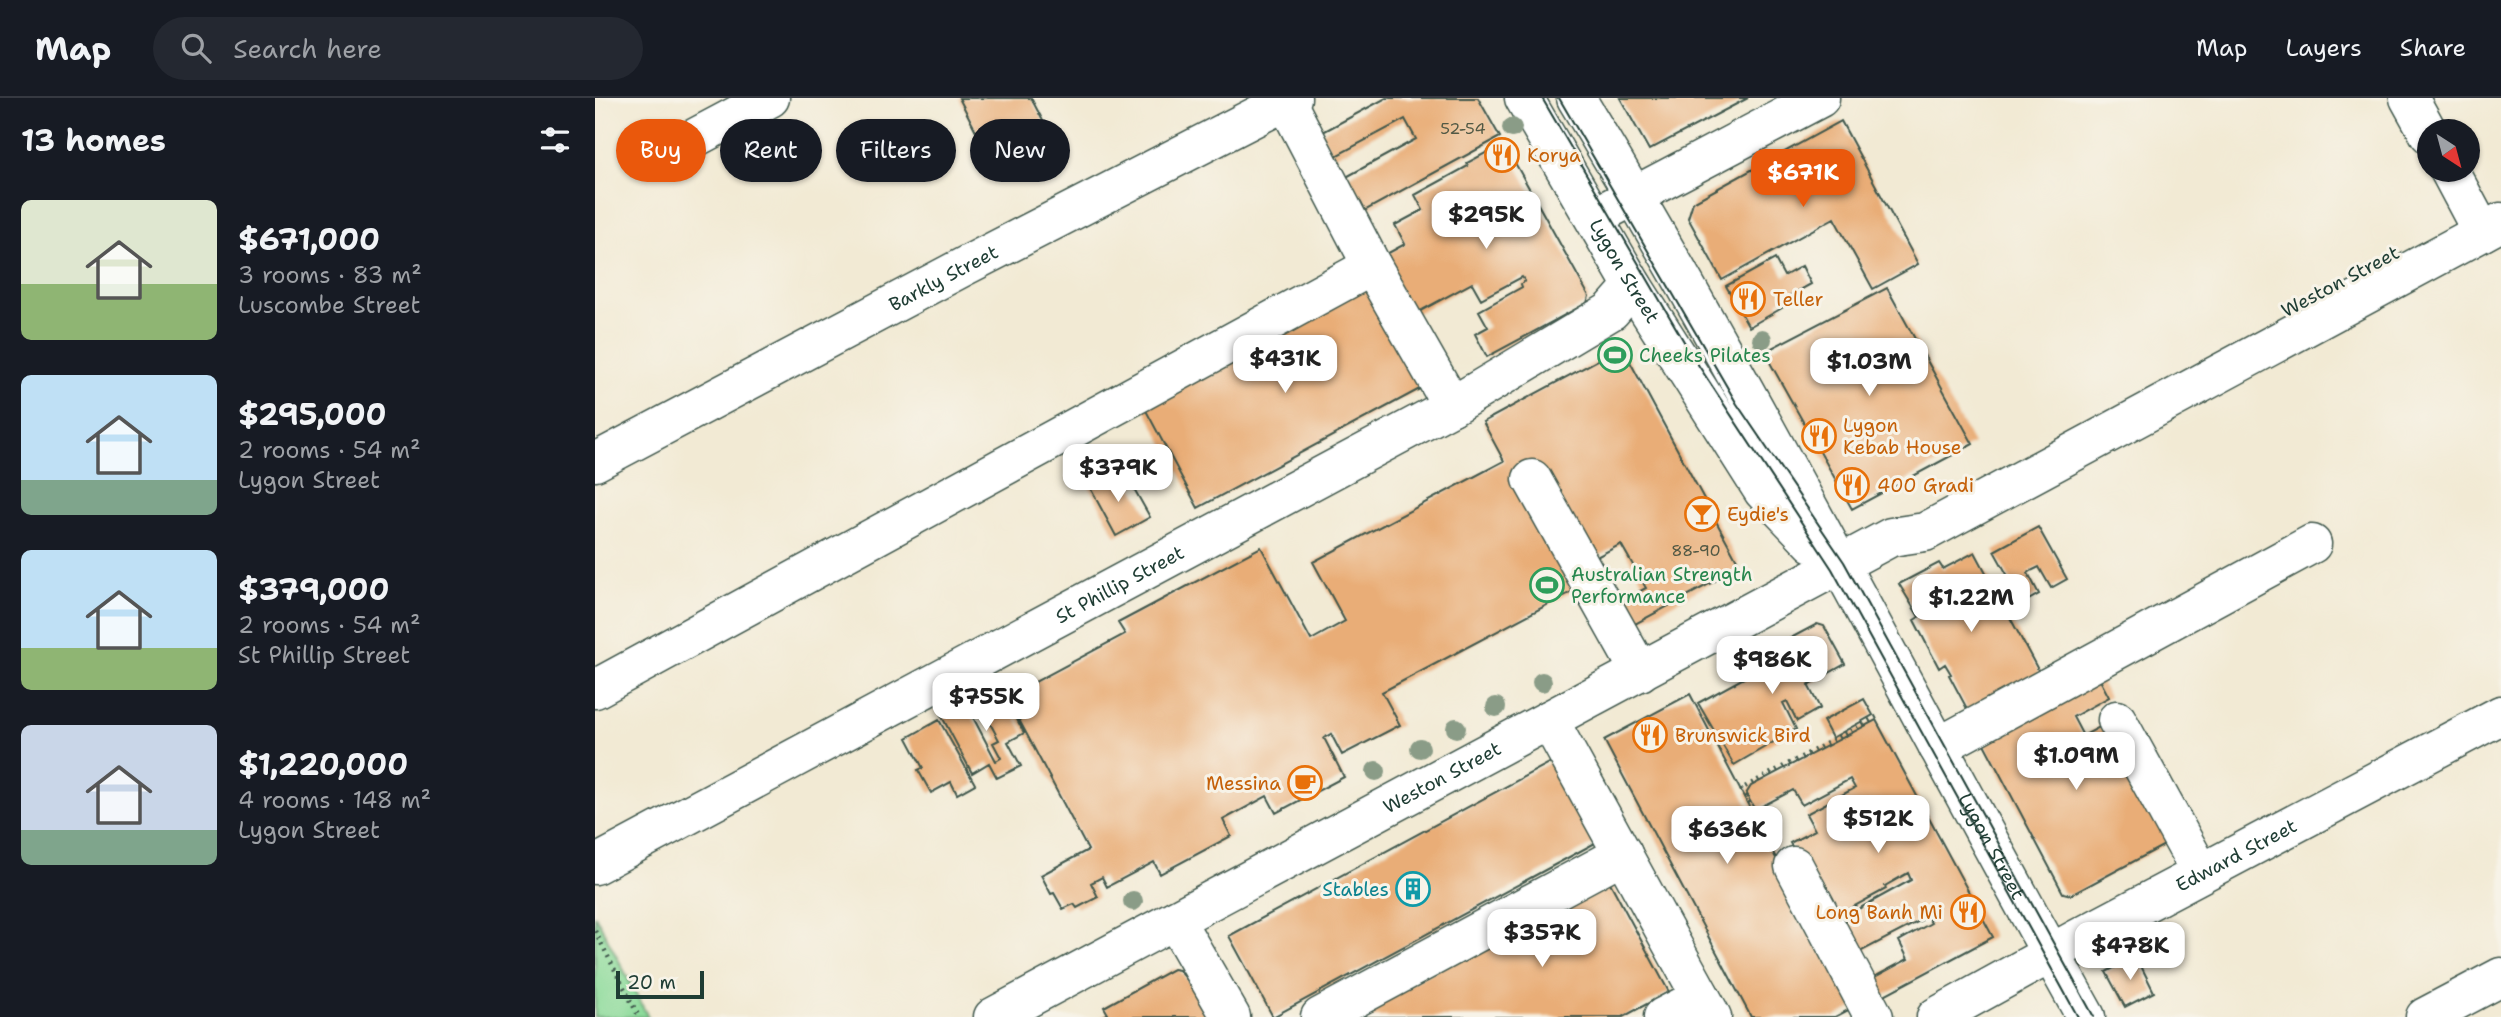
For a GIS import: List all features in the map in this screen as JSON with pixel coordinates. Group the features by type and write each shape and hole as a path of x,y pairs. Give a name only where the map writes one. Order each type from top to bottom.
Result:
{"street":[{"path":"706,132 770,98"},
{"name":"Lygon Street","path":"1524,98 1633,286 1763,491 1818,548 1839,565"},
{"name":"Lygon Street","path":"1576,98 1635,195 1816,519 2086,1017"},
{"path":"1593,218 1820,98"},
{"path":"2409,98 2421,119"},
{"path":"1289,99 1372,266 1452,406"},
{"name":"Barkly Street","path":"595,462 952,272 1289,99"},
{"path":"2460,182 2489,215"},
{"name":"Weston Street","path":"993,1017 1891,537 1925,532 2186,378 2489,215"},
{"path":"595,689 1372,266"},
{"name":"St Phillip Street","path":"595,865 1452,406 1611,311 1633,286"},
{"path":"1532,479 1640,672"},
{"path":"1938,747 2312,544"},
{"name":"Edward Street","path":"1936,1017 2501,715"},
{"path":"1549,720 1706,1007 1663,1017"},
{"path":"2117,720 2201,873"},
{"path":"1320,1017 1623,854"},
{"path":"1794,866 1874,1017"},
{"path":"1175,920 1231,1017"},
{"path":"2425,1017 2501,977"}],"path":[{"path":"1753,809 1741,789 1880,715"},
{"path":"595,932 639,1017"}],"green space":[{"path":"595,915 648,1017 595,1017"}],"building":[{"path":"959,98 1031,98 1042,119 970,119"},
{"path":"1386,98 1478,98 1500,137 1357,215 1339,181 1416,139 1405,119 1334,157 1321,133"},
{"path":"1620,98 1748,98 1649,150"},
{"path":"1841,121 1918,264 1873,289 1834,218 1722,280 1688,218 1693,202"},
{"path":"1504,143 1589,296 1587,303 1487,357 1475,334 1488,327 1479,311 1522,287 1521,284 1525,281 1522,277 1481,299 1472,283 1413,315 1381,257 1405,244 1395,225 1423,210 1415,195"},
{"path":"1775,259 1784,276 1802,266 1811,284 1778,302 1782,308 1749,327 1726,286"},
{"path":"1371,282 1429,384 1198,508 1142,403"},
{"path":"1887,288 1973,444 1852,509 1764,352"},
{"path":"1622,347 1738,562 1737,569 1624,630 1612,606 1646,588 1621,544 1587,562 1579,588 1382,692 1400,725 1342,755 1331,734 1324,738 1344,777 1276,813 1267,796 1223,820 1231,836 1160,874 1154,862 1107,887 1102,877 1091,883 1098,897 1077,908 1074,904 1063,909 1041,875 1088,850 1007,697 1125,634 1118,623 1261,547 1311,640 1345,621 1313,562 1504,461 1483,422"},
{"path":"1100,474 1105,482 1115,476 1123,490 1132,485 1150,517 1116,536 1087,482"},
{"path":"2038,527 2067,579 2051,588 2039,567 2033,570 2028,573 2039,594 2023,603 1994,551"},
{"path":"1975,552 2044,681 1973,720 1945,664 1939,668 1914,620 1919,617 1899,584 1939,563 1943,569"},
{"path":"1817,624 1824,626 1845,664 1808,685 1820,708 1797,721 1787,701 1783,703 1796,729 1734,765 1698,703 1795,650 1789,639"},
{"path":"2099,678 2109,697 2073,717 2083,736 2107,723 2170,842 2071,895 2063,893 1982,740"},
{"path":"999,685 1024,733 1008,742 1021,766 997,778 989,763 972,773 941,715 965,702 996,761 1001,758 993,743 999,740 976,697"},
{"path":"1690,694 1854,1007 1835,1017 1751,1017 1604,740"},
{"path":"1864,699 1873,715 1832,738 1823,721"},
{"path":"939,720 975,784 957,794 951,782 931,793 918,770 923,768 907,738"},
{"path":"1876,720 1993,937 1877,999 1867,981 1908,959 1899,941 1931,923 1927,917 1860,952 1842,918 1911,880 1908,873 1885,886 1886,889 1831,919 1790,843 1815,830 1806,814 1855,788 1850,779 1802,805 1793,790 1755,810 1746,794 1751,786"},
{"name":"Stables","path":"1553,761 1597,842 1273,1017 1229,936"},
{"path":"1607,877 1669,992 1623,1017 1349,1017"},
{"path":"2136,956 2154,992 2125,1007 2106,972"},
{"path":"1173,969 1179,970 1218,1017 1101,1017 1108,1014 1104,1007"}],"tram line":[{"path":"1542,98 1693,357 1832,569 2078,1017"},
{"path":"1559,98 1737,404 1844,562 2094,1017"}],"place":[{"name":"Korya","path":"1502,155"},
{"name":"Teller","path":"1748,299"},
{"name":"Cheeks Pilates","path":"1615,355"},
{"name":"Lygon Kebab House","path":"1819,436"},
{"name":"400 Gradi","path":"1852,485"},
{"name":"Eydie's","path":"1702,514"},
{"name":"Australian Strength Performance","path":"1547,585"},
{"name":"Brunswick Bird","path":"1650,735"},
{"name":"Messina","path":"1305,783"},
{"name":"Stables","path":"1413,889"},
{"name":"Long Banh Mi","path":"1968,912"}]}
